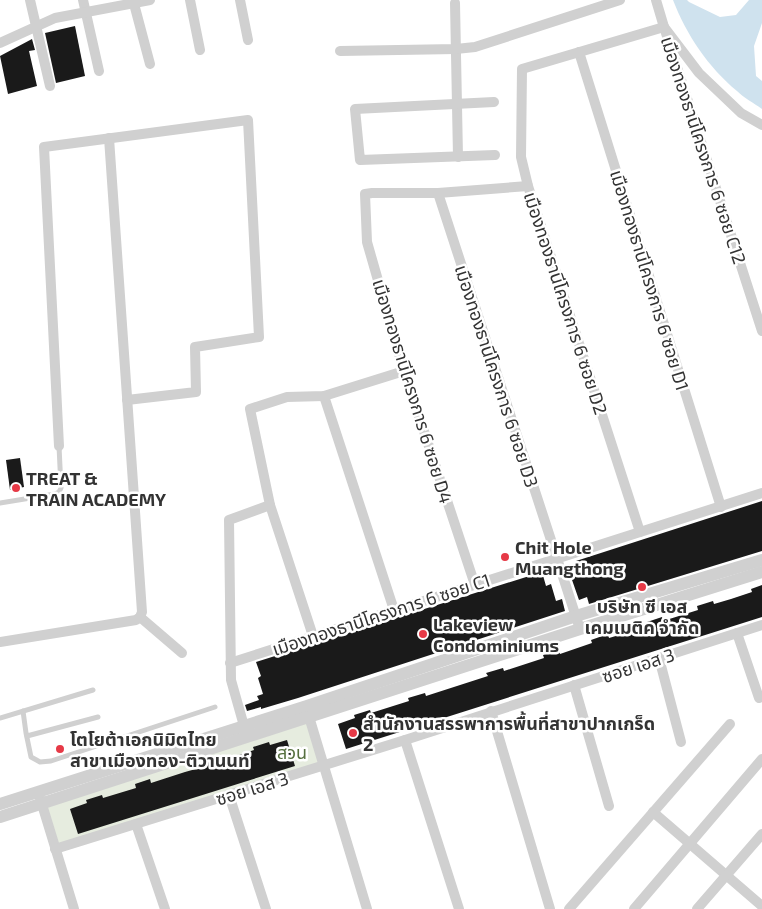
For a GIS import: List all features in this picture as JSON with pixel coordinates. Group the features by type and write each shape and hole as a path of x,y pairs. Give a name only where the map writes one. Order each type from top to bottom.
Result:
{"street":[{"path":"30,0 50,86"},
{"path":"83,0 99,71"},
{"path":"0,43 55,18 150,0"},
{"path":"190,0 200,50"},
{"path":"240,0 248,40"},
{"path":"340,51 475,47 620,0"},
{"name":"เมืองทองธานีโครงการ 6 ซอย C12","path":"656,0 762,331"},
{"path":"454,1 458,157"},
{"path":"134,2 150,64"},
{"path":"579,52 664,27 699,73 741,113 762,125"},
{"name":"เมืองทองธานีโครงการ 6 ซอย D2","path":"579,52 522,69 521,157 528,186 640,532"},
{"name":"เมืองทองธานีโครงการ 6 ซอย D1","path":"579,52 721,506"},
{"path":"494,102 355,109 360,160 495,155"},
{"path":"59,446 44,147 248,120 259,337 195,347 196,392 127,400"},
{"path":"0,642 136,620 140,617 142,607 109,138"},
{"path":"438,193 528,186"},
{"name":"เมืองทองธานีโครงการ 6 ซอย D4","path":"438,193 372,192 365,194 366,242 404,371 475,585"},
{"name":"เมืองทองธานีโครงการ 6 ซอย D3","path":"438,193 578,622"},
{"path":"313,636 270,505 250,408 288,397 324,396 404,371"},
{"path":"324,396 394,610"},
{"name":"เมืองทองธานีโครงการ 6 ซอย C1","path":"230,663 762,493"},
{"path":"246,732 231,680 229,520 270,505"},
{"path":"0,817 40,798 308,712 762,560"},
{"path":"578,622 762,572"},
{"path":"140,617 182,653"},
{"name":"ซอย เอส 3","path":"55,848 405,740 762,625"},
{"path":"737,633 759,698"},
{"path":"659,658 681,742"},
{"path":"574,685 609,806"},
{"path":"308,712 367,909"},
{"path":"491,712 550,909"},
{"path":"569,909 730,724"},
{"path":"405,740 459,909"},
{"path":"634,909 762,759"},
{"path":"229,795 266,909"},
{"path":"0,804 40,798"},
{"path":"40,798 74,909"},
{"path":"653,812 762,908"},
{"path":"136,824 165,909"},
{"path":"697,909 762,834"}],"lane":[{"path":"0,503 58,492 61,488 59,446"},
{"path":"0,718 93,690"},
{"path":"23,711 31,757 40,762 51,761 215,707"},
{"path":"26,736 98,717"}],"green space":[{"name":"สวน","path":"310,722 323,765 55,849 44,808"}],"water":[{"path":"673,0 687,0 720,17 736,15 749,0 762,0 762,23 754,46 756,76 762,81 762,109 726,82 707,61 684,25"}],"building":[{"path":"75,26 85,76 56,83 45,33"},
{"path":"32,39 35,50 29,51 37,86 8,94 0,56"},
{"path":"20,458 24,487 10,490 6,460"},
{"name":"Lakeview Condominiums","path":"762,501 762,551 589,604 587,597 579,600 571,577 580,574 576,561"},
{"name":"Lakeview Condominiums","path":"542,572 546,586 551,584 556,601 562,599 565,611 298,698 261,709 261,707 247,711 245,705 259,700 257,696 263,694 258,678 261,676 256,662"},
{"path":"762,585 762,617 346,749 338,724 355,718 354,715 370,710 371,713 409,701 408,698 425,693 426,696 488,676 486,673 503,668 504,671 544,658 543,655 559,650 560,654 592,643 591,640 608,634 609,638 626,633 649,625 647,622 662,617 663,621 698,610 697,606 713,601 714,604 731,599 752,592 751,589"},
{"path":"287,740 295,766 78,834 70,809 87,803 86,800 102,795 103,798 136,788 135,784 150,779 151,783 203,767 202,763 217,758 218,762 254,750 253,747 269,742 270,745"}],"place":[{"name":"TREAT & TRAIN ACADEMY","path":"16,488"},
{"name":"Chit Hole Muangthong","path":"505,557"},
{"name":"บริษัท ซี เอส เคมเมติค จำกัด","path":"642,587"},
{"name":"Lakeview Condominiums","path":"423,634"},
{"name":"สำนักงานสรรพาการพื้นที่สาขาปากเกร็ด 2","path":"353,733"},
{"name":"โตโยต้าเอกนิมิตไทย สาขาเมืองทอง-ติวานนท์","path":"60,749"}]}
